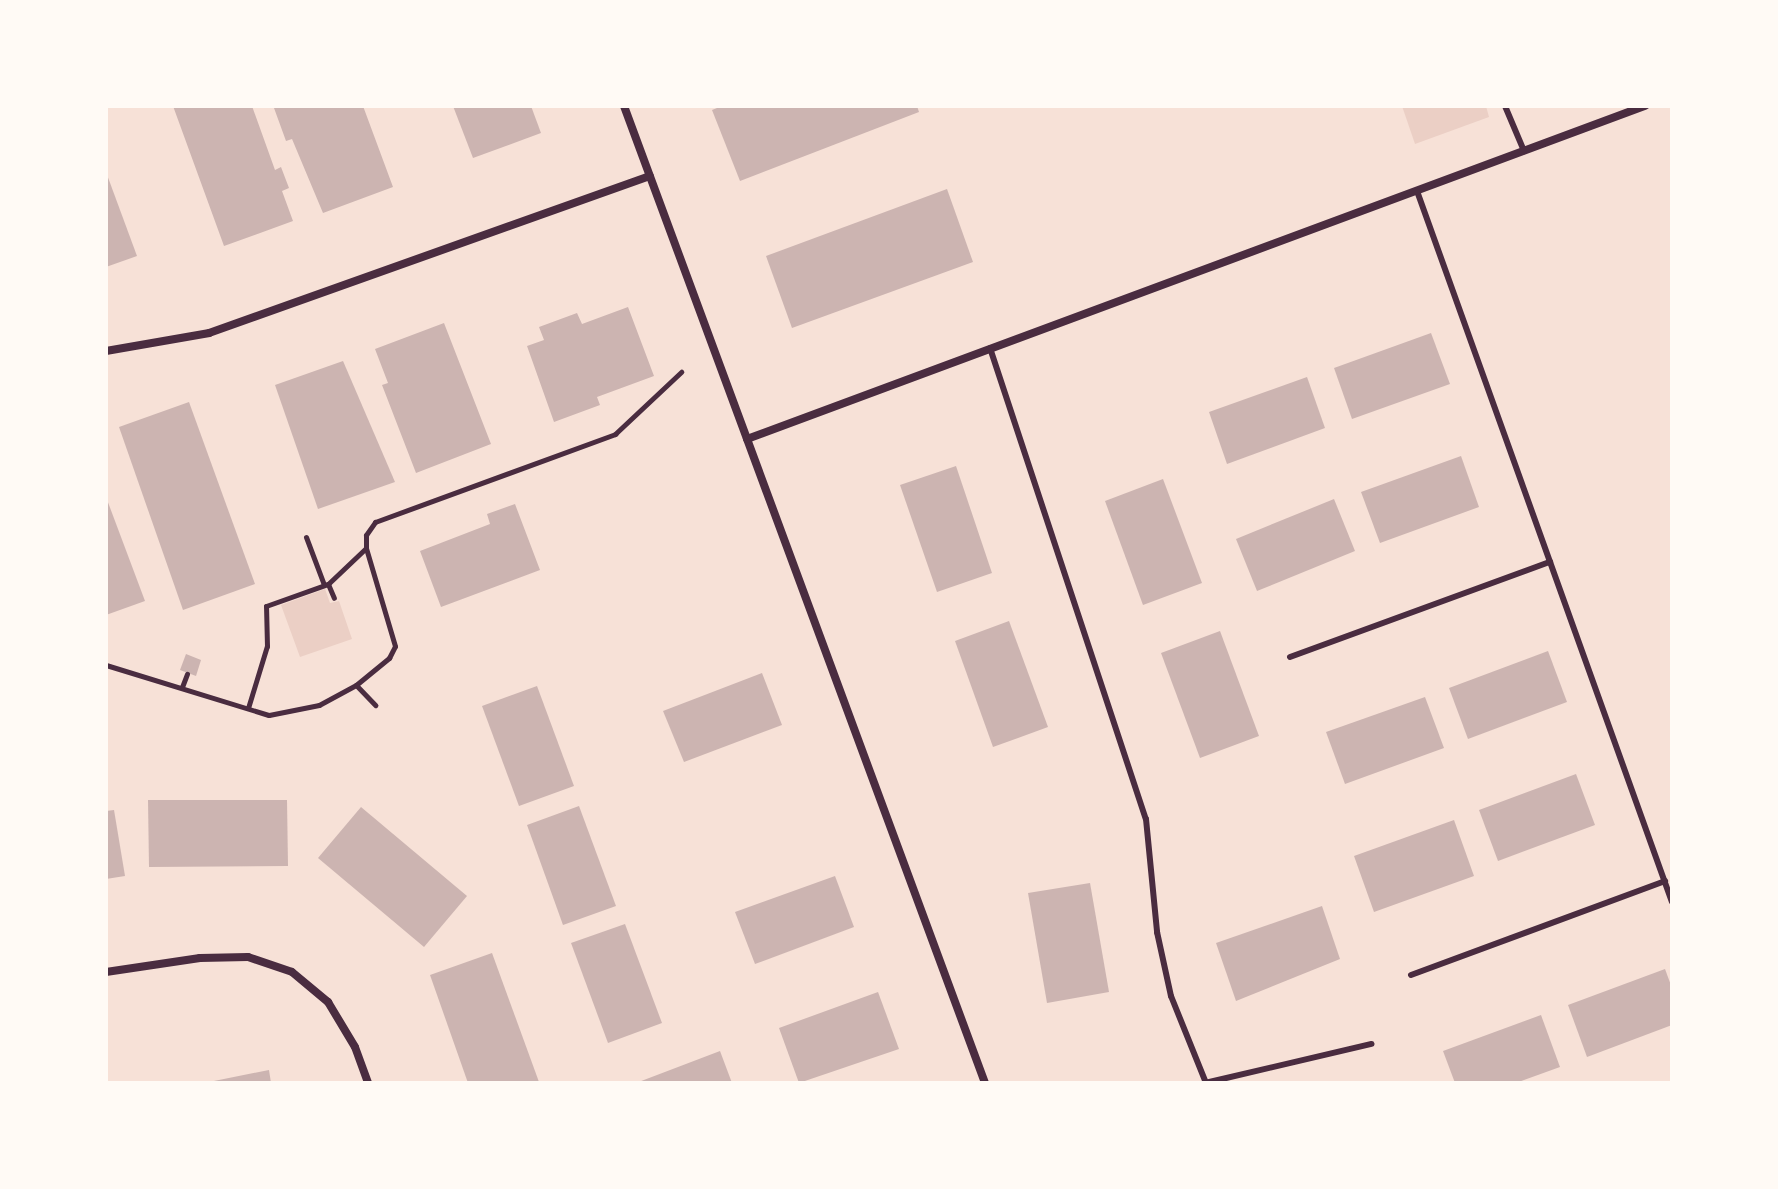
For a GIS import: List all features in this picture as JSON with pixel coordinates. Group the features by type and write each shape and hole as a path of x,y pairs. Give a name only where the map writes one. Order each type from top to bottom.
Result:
{"street":[{"path":"624,106 985,1083"},
{"path":"747,439 1645,106"},
{"path":"106,351 209,333 650,176"},
{"path":"106,972 200,958 248,957 292,972 328,1002 355,1047 368,1083"}],"lane":[{"path":"1505,106 1524,151"},
{"path":"1417,191 1672,902"},
{"path":"990,348 1146,819 1157,932 1171,996 1206,1083 1371,1044"},
{"path":"1290,657 1550,562"},
{"path":"1411,975 1665,881"}],"path":[{"path":"106,665 269,715 301,713 356,685 389,658 395,646 366,548 366,535 388,516 615,434 681,372"},
{"path":"306,537 334,598"},
{"path":"248,708 267,646 266,606 326,585 366,548"},
{"path":"182,687 187,674"},
{"path":"356,685 375,705"}],"shaded area":[{"path":"1402,106 1486,106 1489,117 1415,144"},
{"path":"325,589 330,603 339,601 352,639 300,657 281,605"}],"building":[{"path":"173,106 252,106 275,170 281,167 289,188 282,191 293,221 224,246"},
{"path":"363,106 393,187 323,213 292,139 286,141 274,108"},
{"path":"453,106 531,106 541,133 473,158"},
{"path":"722,106 917,106 919,112 740,181 712,110"},
{"path":"106,172 137,256 106,267"},
{"path":"947,189 973,262 792,328 766,256"},
{"path":"628,307 654,376 597,397 600,405 554,422 527,346 544,340 539,327 577,313 582,324"},
{"path":"444,323 491,444 416,473 382,385 388,383 375,349"},
{"path":"1431,333 1450,384 1352,419 1334,368"},
{"path":"343,361 395,482 318,509 275,385"},
{"path":"1307,377 1325,428 1227,464 1209,412"},
{"path":"189,402 255,584 183,610 119,427"},
{"path":"1461,456 1479,507 1380,543 1361,492"},
{"path":"956,466 992,573 937,592 900,485"},
{"path":"1163,479 1202,583 1143,605 1105,501"},
{"path":"106,497 145,601 106,615"},
{"path":"1334,499 1355,551 1257,591 1236,539"},
{"path":"515,504 540,570 441,607 420,551 490,524 487,514"},
{"path":"1009,621 1048,727 993,747 955,641"},
{"path":"1220,631 1259,736 1200,758 1161,653"},
{"path":"1548,651 1567,702 1468,739 1449,688"},
{"path":"186,654 201,660 196,676 180,670"},
{"path":"762,673 782,725 684,762 663,711"},
{"path":"537,686 574,786 519,806 482,706"},
{"path":"1425,697 1444,748 1345,784 1326,732"},
{"path":"1576,774 1595,825 1498,861 1479,810"},
{"path":"148,800 287,800 288,866 149,867"},
{"path":"579,806 616,906 563,925 527,825"},
{"path":"361,807 467,896 424,947 318,858"},
{"path":"114,810 125,876 106,879 106,811"},
{"path":"1454,820 1474,876 1374,912 1354,856"},
{"path":"835,876 854,927 755,964 735,912"},
{"path":"1090,883 1109,992 1047,1003 1028,893"},
{"path":"1322,906 1340,959 1236,1001 1216,943"},
{"path":"625,924 662,1023 608,1043 571,943"},
{"path":"492,953 537,1083 468,1083 430,975"},
{"path":"1665,969 1672,988 1672,1025 1587,1057 1568,1005"},
{"path":"878,992 899,1049 799,1083 779,1028"},
{"path":"1541,1015 1560,1067 1516,1083 1455,1083 1443,1051"},
{"path":"720,1051 732,1083 636,1083"},
{"path":"269,1070 271,1083 209,1083 209,1082"}]}
